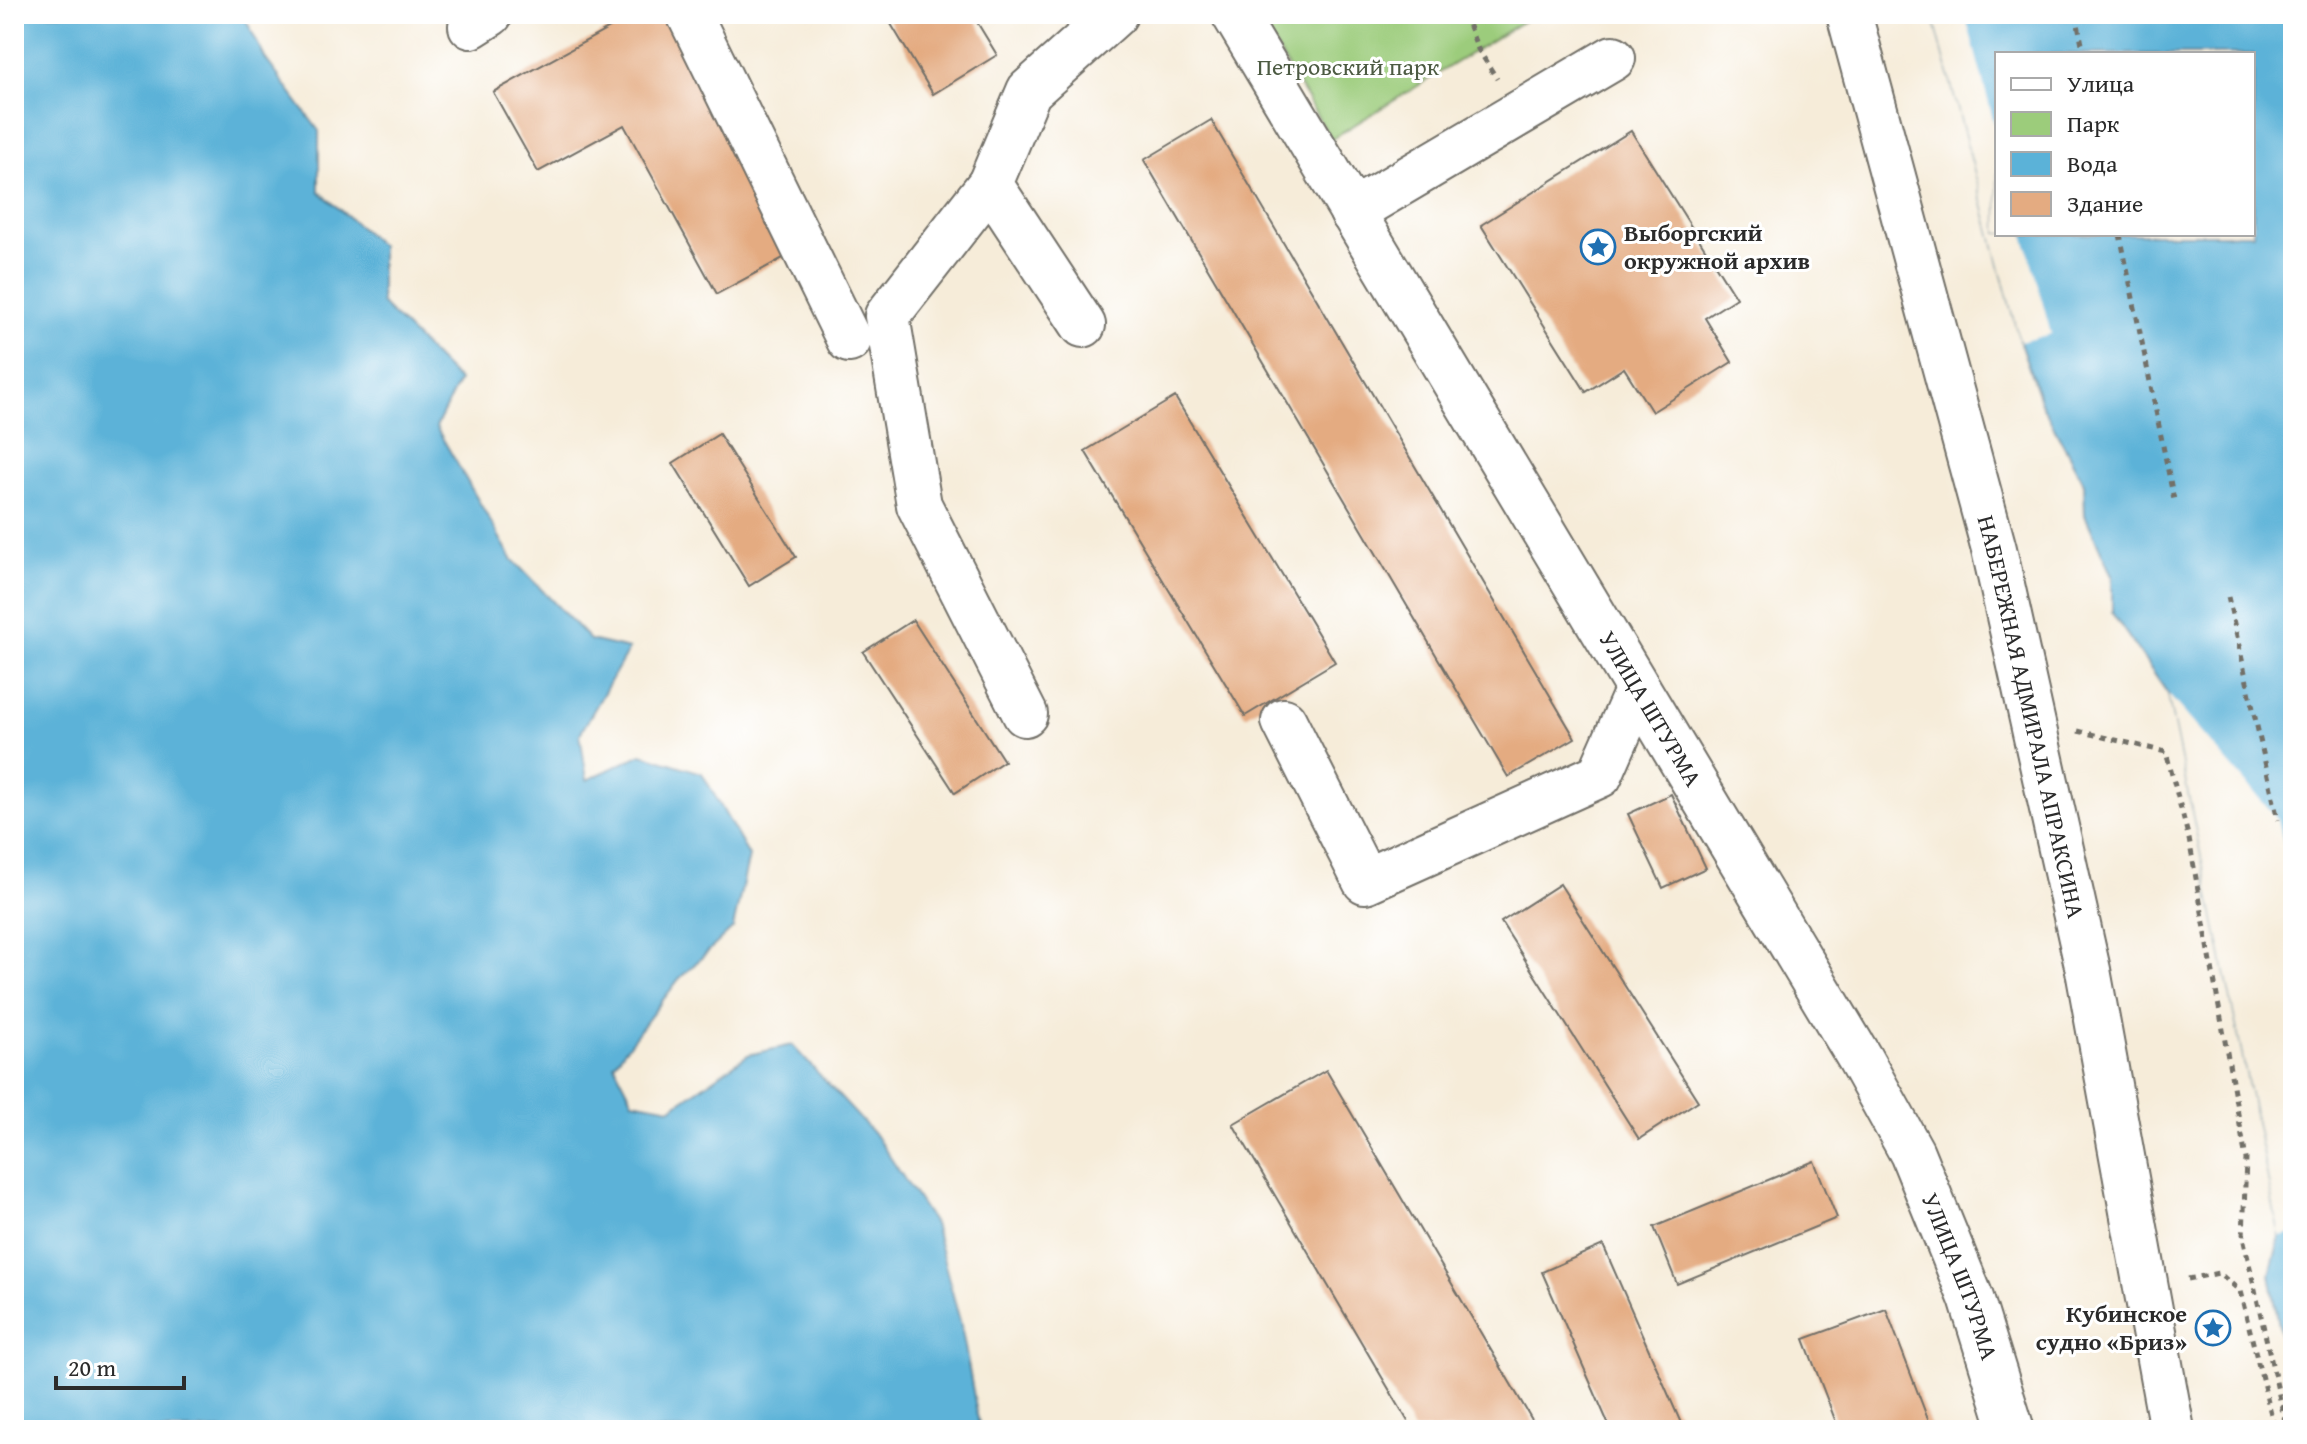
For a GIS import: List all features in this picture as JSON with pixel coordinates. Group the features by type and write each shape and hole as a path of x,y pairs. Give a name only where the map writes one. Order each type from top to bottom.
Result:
{"street":[{"path":"689,14 849,340"},
{"path":"1025,714 919,505 887,316 990,184 1029,91 1115,14"},
{"name":"УЛИЦА ШТУРМА","path":"1234,14 1860,1059 1912,1153 1971,1298 2012,1430"},
{"name":"НАБЕРЕЖНАЯ АДМИРАЛА АПРАКСИНА","path":"1849,14 1994,549 2088,970 2172,1430"},
{"path":"1352,212 1613,58"},
{"path":"990,184 1083,325"},
{"path":"1284,721 1365,881 1600,775 1638,689"}],"path":[{"path":"1464,14 1478,49"},
{"path":"2076,14 2084,52"},
{"path":"2120,236 2174,500"},
{"path":"2228,597 2278,820"},
{"path":"2076,731 2166,752 2189,839 2246,1159 2243,1237 2287,1430"},
{"path":"2173,1282 2219,1273 2240,1291 2275,1430"}],"green space":[{"name":"Петровский парк","path":"1256,14 1535,14 1331,139"}],"water":[{"path":"14,14 243,14 265,58 319,131 319,191 381,246 381,303 459,381 436,427 512,559 590,640 629,649 580,734 587,780 642,754 702,773 749,856 733,928 679,979 614,1064 633,1101 671,1108 748,1055 792,1045 876,1136 934,1224 961,1325 980,1430 14,1430"},
{"path":"1933,14 2293,14 2293,1406 2270,1274 2280,1236 2168,694 2112,613 2112,576 2085,515 2084,483 2041,403 2020,342"}],"pier":[{"path":"1933,14 1965,14 1995,126 1995,236 2025,236 2051,334 2020,342"},
{"path":"2168,694 2278,820 2293,884 2293,1233 2280,1236"}],"building":[{"path":"628,14 687,14 796,251 717,294 624,125 538,172 493,92 630,17"},
{"path":"885,14 972,14 997,55 933,94"},
{"path":"1211,120 1575,738 1508,777 1144,160"},
{"path":"1631,131 1736,298 1705,318 1732,362 1652,412 1624,368 1586,392 1481,225"},
{"path":"1175,397 1335,662 1245,716 1085,451"},
{"path":"719,434 796,557 749,586 673,463"},
{"path":"913,620 1004,761 955,793 863,652"},
{"path":"1671,794 1706,868 1663,888 1628,814"},
{"path":"1560,884 1698,1101 1639,1139 1501,922"},
{"path":"1326,1070 1538,1430 1413,1430 1233,1124"},
{"path":"1814,1161 1837,1218 1677,1284 1654,1227"},
{"path":"1603,1245 1684,1430 1611,1430 1542,1272"},
{"path":"1886,1309 1932,1430 1839,1430 1804,1339"}],"place":[{"name":"Выборгский окружной архив","path":"1598,247"},
{"name":"Кубинское судно «Бриз»","path":"2213,1328"}]}
